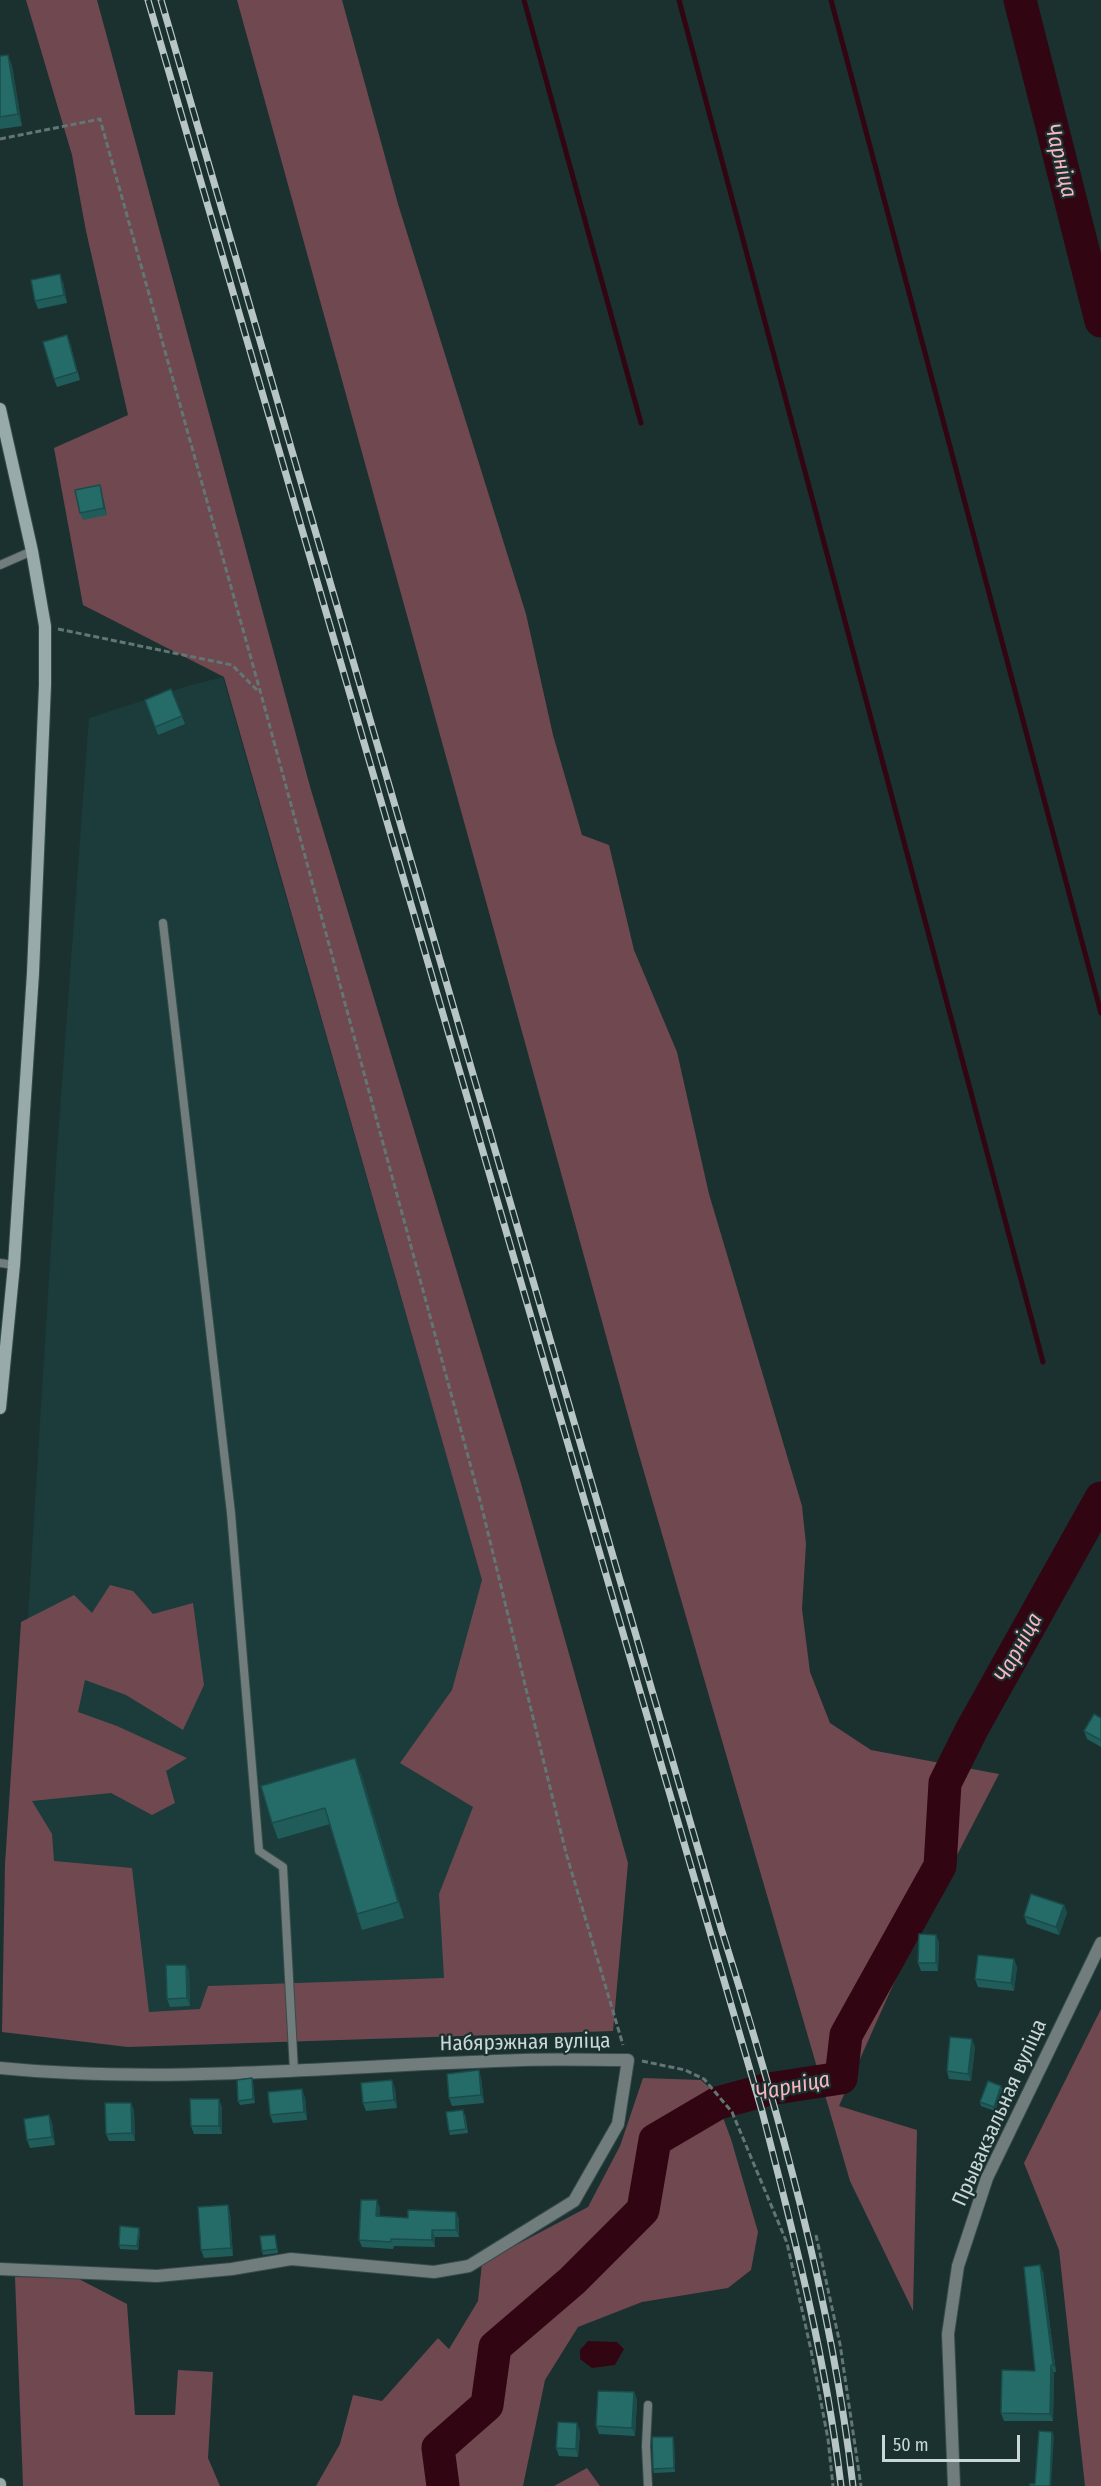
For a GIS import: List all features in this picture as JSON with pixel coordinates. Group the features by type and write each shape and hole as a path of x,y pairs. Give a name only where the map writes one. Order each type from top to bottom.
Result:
{"street":[{"path":"0,409 32,551 45,626 45,685 33,973 14,1265 0,1408"},
{"name":"Прывакзальная вуліца","path":"954,2486 948,2334 958,2266 987,2178 1101,1943"},
{"name":"Набярэжная вуліца","path":"0,2068 125,2076 524,2060 628,2060 618,2124 574,2201 469,2266 434,2272 291,2259 232,2269 157,2276 0,2269"}],"lane":[{"path":"0,565 32,551"},
{"path":"163,923 231,1513 259,1851 283,1868 294,2071"},
{"path":"0,1263 14,1265"},
{"path":"648,2405 646,2446 648,2486"}],"path":[{"path":"0,139 100,119 261,694 481,1504 566,1854 628,2060 650,2062 685,2070 704,2079 732,2112 787,2243 828,2439 833,2486"},
{"path":"45,626 232,665 261,694"},
{"path":"816,2235 840,2344 861,2486"}],"shaded area":[{"path":"26,0 97,0 311,790 520,1480 628,1863 613,2031 128,2047 2,2032 5,1864 21,1622 74,1595 92,1613 110,1585 133,1591 153,1614 193,1603 204,1685 183,1730 126,1695 85,1680 78,1712 117,1726 187,1758 166,1771 175,1803 152,1815 111,1793 32,1801 52,1834 54,1861 132,1868 149,2012 200,2009 208,1986 444,1978 439,1894 473,1807 400,1763 452,1690 482,1580 224,677 83,605 54,448 128,415 86,231 72,155"},
{"path":"237,0 342,0 398,204 526,614 553,735 582,835 609,845 634,950 677,1052 709,1194 802,1506 806,1544 802,1609 810,1672 830,1723 871,1750 999,1774 914,1938 839,2106 917,2130 913,2311 850,2181 637,1448"},
{"path":"223,677 613,2031 128,2047 2,2032 57,1150 89,718"},
{"path":"1101,2009 1101,2486 1085,2486 1059,2250 1024,2163"},
{"path":"643,2078 701,2080 713,2091 731,2139 758,2232 751,2270 728,2288 642,2302 578,2327 545,2380 523,2486 316,2486 340,2444 353,2395 382,2401 438,2338 449,2349 478,2301 482,2263 588,2207 620,2146"},
{"path":"15,2277 77,2278 127,2304 135,2415 175,2415 178,2370 213,2372 208,2458 220,2486 23,2486"},
{"path":"588,2341 617,2342 624,2349 615,2365 592,2368 580,2359 580,2350"},
{"path":"587,2468 600,2486 554,2486"}],"building":[{"path":"8,55 18,114 0,117 0,56"},
{"path":"60,274 64,295 35,301 31,280"},
{"path":"67,335 77,372 54,379 43,342"},
{"path":"100,485 104,508 80,513 75,490"},
{"path":"171,689 182,716 155,727 145,700"},
{"path":"1094,1714 1101,1718 1101,1740 1084,1731"},
{"path":"355,1758 398,1902 357,1914 325,1808 272,1823 261,1786"},
{"path":"1031,1894 1064,1905 1056,1927 1024,1916"},
{"path":"919,1934 936,1935 936,1963 918,1963"},
{"path":"978,1955 1014,1959 1011,1983 975,1979"},
{"path":"166,1965 186,1965 187,1998 167,1999"},
{"path":"950,2037 972,2039 968,2074 947,2071"},
{"path":"479,2070 481,2095 449,2098 447,2074"},
{"path":"252,2078 253,2099 238,2101 237,2080"},
{"path":"392,2080 394,2100 363,2103 361,2083"},
{"path":"988,2081 1001,2086 994,2107 980,2102"},
{"path":"302,2089 304,2112 270,2115 268,2092"},
{"path":"190,2099 219,2099 219,2126 191,2126"},
{"path":"105,2103 131,2103 132,2133 106,2134"},
{"path":"463,2110 466,2129 449,2131 446,2112"},
{"path":"49,2115 52,2137 27,2140 24,2119"},
{"path":"361,2200 377,2200 376,2216 408,2218 408,2210 456,2212 456,2230 432,2230 432,2240 391,2239 391,2242 359,2240"},
{"path":"228,2205 231,2248 201,2250 198,2207"},
{"path":"120,2226 139,2228 137,2246 119,2245"},
{"path":"275,2235 277,2249 262,2251 260,2236"},
{"path":"1040,2265 1053,2365 1051,2365 1050,2414 1001,2413 1002,2370 1035,2371 1024,2267"},
{"path":"598,2391 634,2392 632,2428 596,2426"},
{"path":"558,2422 577,2423 576,2449 556,2448"},
{"path":"1039,2431 1052,2432 1050,2486 1030,2486 1030,2484 1035,2484"},
{"path":"652,2437 673,2437 674,2468 653,2469"}],"waterway":[{"path":"524,0 641,423"},
{"path":"679,0 1043,1362"},
{"path":"831,0 1101,1013"},
{"name":"Чарніца","path":"1020,0 1101,321"},
{"name":"Чарніца","path":"443,2486 438,2448 487,2405 495,2347 572,2281 643,2210 655,2140 718,2103 769,2089 841,2078 846,2035 940,1866 945,1783 972,1729 1101,1498"}],"railway":[{"path":"148,0 762,2111 818,2344 841,2486"},
{"path":"161,0 721,1928 763,2065 817,2274 831,2344 853,2486"}]}
